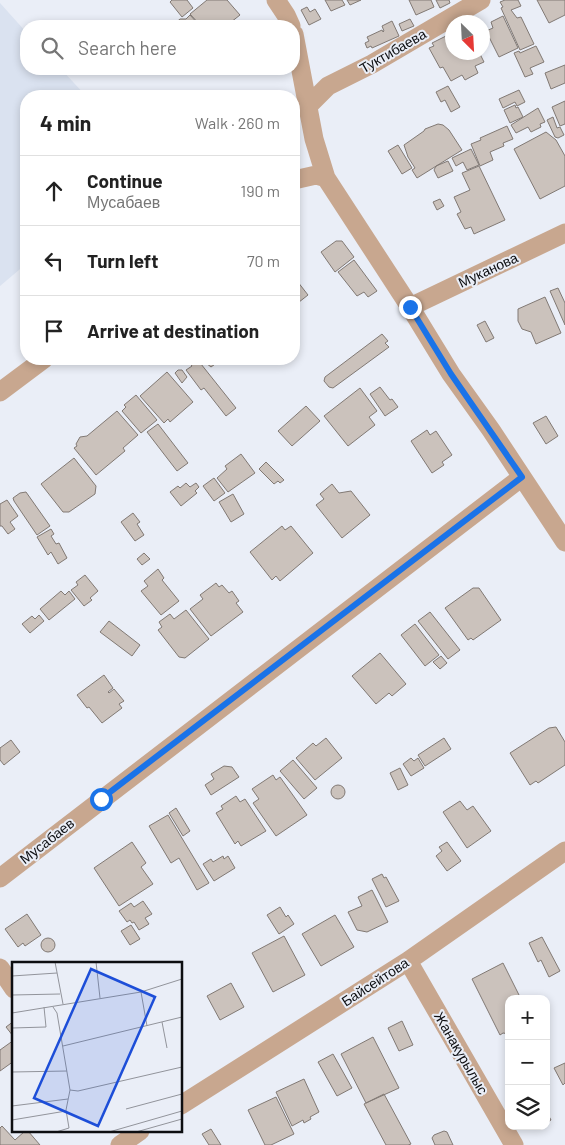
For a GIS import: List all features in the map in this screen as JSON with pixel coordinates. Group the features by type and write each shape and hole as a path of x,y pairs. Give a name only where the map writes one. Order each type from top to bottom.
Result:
{"street":[{"name":"Туктибаева","path":"309,105 328,86 372,64 481,0"},
{"path":"300,62 314,139 326,178 451,374 565,542"},
{"path":"300,179 316,175 326,178"},
{"name":"Муканова","path":"410,307 565,233"},
{"path":"0,392 36,365"},
{"name":"Мусабаев","path":"0,878 522,477"},
{"name":"Байсейтова","path":"182,1104 408,961 565,851"},
{"name":"Жанакурылыс","path":"408,961 514,1145"},
{"path":"0,968 12,986"}],"shaded area":[{"path":"0,3 20,25 20,75 67,75 80,90 20,90 20,269 0,286"}],"building":[{"path":"172,0 187,0 193,8 182,17 170,2"},
{"path":"207,0 227,0 240,15 234,20 196,20 190,14"},
{"path":"325,0 342,0 345,5 331,11"},
{"path":"347,0 361,0 350,5"},
{"path":"409,0 431,0 434,7 416,15"},
{"path":"436,0 449,0 450,3 440,8"},
{"path":"518,0 521,6 511,10 517,18 521,17 534,44 520,50 501,8 503,7 500,2"},
{"path":"537,0 565,0 565,15 549,23"},
{"path":"307,7 310,12 315,9 321,19 309,25 301,10"},
{"path":"190,15 195,20 179,20 186,19"},
{"path":"503,16 518,48 499,57 490,39 490,29 493,28 491,22"},
{"path":"410,19 414,26 402,31 399,24"},
{"path":"392,21 399,36 372,48 371,46 367,48 365,43 369,41 367,37 382,30 383,32 382,26"},
{"path":"445,36 445,60 483,60 484,62 475,66 478,73 465,80 462,75 451,81 443,67 440,68 429,48 434,46 432,43"},
{"path":"536,46 544,62 530,68 533,74 525,77 514,53 519,51 520,53"},
{"path":"565,65 565,83 551,89 545,73"},
{"path":"448,86 460,107 451,112 445,100 441,102 436,92"},
{"path":"519,90 525,102 517,106 515,102 503,108 499,99"},
{"path":"565,101 565,124 560,126 552,107"},
{"path":"515,105 523,117 510,123 504,110"},
{"path":"538,108 545,122 540,124 541,127 531,132 528,127 516,133 511,125"},
{"path":"553,117 557,128 560,127 564,135 558,138 555,137 547,120"},
{"path":"438,124 443,125 449,130 462,150 417,178 412,170 415,168 408,157 404,145 425,129"},
{"path":"507,126 513,139 503,143 504,146 490,152 493,160 480,166 471,144"},
{"path":"546,132 556,140 565,156 565,186 540,199 514,149"},
{"path":"398,145 412,168 402,174 388,151"},
{"path":"471,149 479,165 467,170 463,162 456,166 452,158"},
{"path":"448,161 453,171 438,178 434,170 436,166"},
{"path":"479,166 505,220 474,234 471,227 465,229 457,214 461,212 454,197 470,190 462,173"},
{"path":"440,199 444,206 437,210 433,202"},
{"path":"336,241 342,241 354,257 335,272 321,252"},
{"path":"354,260 377,291 368,297 364,292 357,296 338,272"},
{"path":"300,285 308,295 300,301"},
{"path":"558,288 565,303 565,325 550,291"},
{"path":"545,297 561,333 536,344 531,332 522,329 518,321 518,309"},
{"path":"485,321 494,338 486,342 477,325"},
{"path":"382,334 388,341 385,343 389,347 333,388 329,387 324,381 325,377"},
{"path":"202,365 236,408 226,416 204,388 201,390 186,370 192,366"},
{"path":"178,370 182,370 187,377 182,383 175,373"},
{"path":"167,372 193,402 170,422 168,419 164,423 140,396"},
{"path":"380,387 398,407 385,416 370,394"},
{"path":"360,388 377,411 369,417 375,425 348,446 324,416"},
{"path":"136,395 157,420 141,433 122,411 126,407 124,405"},
{"path":"306,406 320,421 292,446 278,431"},
{"path":"117,411 138,435 123,448 125,451 96,475 74,448 77,446 76,444 80,437 87,436"},
{"path":"546,416 558,436 546,444 533,423"},
{"path":"158,424 188,463 177,471 147,432"},
{"path":"427,430 430,435 436,431 452,455 442,462 444,465 432,473 411,441"},
{"path":"241,454 255,473 228,492 217,478 227,469 225,466"},
{"path":"74,458 96,486 95,494 69,512 63,512 41,484"},
{"path":"266,462 284,480 274,484 259,469"},
{"path":"214,478 225,493 214,501 203,486"},
{"path":"186,483 190,487 196,483 199,487 195,491 197,493 181,506 170,492"},
{"path":"332,484 339,493 351,491 370,515 342,538 316,505 324,499 320,494"},
{"path":"26,492 50,526 37,535 13,498 20,493"},
{"path":"233,494 244,514 231,522 219,502"},
{"path":"7,500 18,516 10,522 15,529 8,534 0,526 0,504"},
{"path":"133,513 140,522 137,524 144,535 135,541 121,522"},
{"path":"282,526 285,530 291,526 313,553 280,581 276,576 272,580 250,552"},
{"path":"51,529 54,534 51,536 56,544 59,543 67,558 58,564 51,552 48,555 37,537"},
{"path":"144,553 150,559 142,565 137,559"},
{"path":"158,569 164,578 162,580 179,601 161,615 141,591 148,586 144,581"},
{"path":"85,575 98,591 90,598 92,600 84,606 71,590 78,585 76,582"},
{"path":"216,583 219,587 222,585 229,593 232,591 239,601 236,603 243,612 211,636 190,609 203,599 200,595"},
{"path":"473,588 479,588 501,620 473,640 471,638 468,640 445,608"},
{"path":"61,591 65,595 69,591 75,599 49,620 40,609"},
{"path":"186,610 209,639 185,658 179,657 158,630 162,627 159,622 170,614 174,619"},
{"path":"430,612 460,650 448,659 418,621"},
{"path":"39,615 44,621 30,633 22,624 32,616 35,619"},
{"path":"109,621 140,645 132,656 100,632"},
{"path":"415,624 439,655 425,666 401,635"},
{"path":"380,653 406,684 392,696 389,693 376,704 352,676"},
{"path":"441,656 447,663 440,669 433,662"},
{"path":"104,675 113,688 108,692 114,689 124,701 119,704 122,708 102,723 77,695"},
{"path":"556,727 565,742 565,765 538,783 536,781 530,785 510,753 549,728"},
{"path":"326,738 342,758 315,780 296,758 313,743 316,746"},
{"path":"444,738 451,749 425,766 418,755"},
{"path":"11,740 20,752 4,765 0,760 0,748"},
{"path":"411,758 414,761 418,758 424,768 411,776 403,764"},
{"path":"293,760 317,788 304,799 280,771"},
{"path":"224,766 232,767 239,777 211,795 205,785 214,779 211,774"},
{"path":"400,768 408,785 398,790 390,773"},
{"path":"273,775 276,780 280,777 307,815 276,836 253,803 259,799 252,789"},
{"path":"338,785 343,787 345,792 343,797 338,799 333,797 331,792 333,787"},
{"path":"236,796 240,802 245,799 266,831 241,846 238,841 235,844 216,813 223,809 221,806"},
{"path":"460,801 467,810 473,806 491,831 467,848 443,812"},
{"path":"176,808 190,831 183,836 169,813"},
{"path":"168,815 209,883 197,890 179,858 171,863 149,826"},
{"path":"132,842 146,863 141,867 153,884 119,906 94,868"},
{"path":"447,842 461,861 447,871 436,856 442,851 439,847"},
{"path":"223,856 224,859 228,856 235,868 214,881 203,864 211,859 213,862"},
{"path":"382,874 384,878 386,877 399,901 386,907 372,879"},
{"path":"372,890 388,922 367,932 357,930 348,912 362,906 358,897"},
{"path":"143,901 152,914 145,918 149,924 139,930 134,922 132,923 130,920 127,922 119,911 131,903 134,907"},
{"path":"280,907 286,917 288,915 294,924 279,934 267,915"},
{"path":"27,914 41,935 25,946 23,943 18,947 5,929"},
{"path":"335,915 354,947 321,966 302,934"},
{"path":"131,925 140,939 130,945 121,931"},
{"path":"284,936 305,975 273,992 252,953"},
{"path":"542,937 560,971 549,977 541,960 538,962 529,943"},
{"path":"48,938 53,940 55,945 53,950 48,952 43,950 41,945 43,940"},
{"path":"503,963 519,995 505,995 505,1033 500,1035 472,979"},
{"path":"231,983 244,1007 220,1020 207,996"},
{"path":"402,1021 413,1045 399,1051 388,1028"},
{"path":"12,1022 12,1035 6,1027"},
{"path":"373,1037 399,1088 366,1103 341,1054"},
{"path":"12,1041 12,1062 0,1071 0,1050"},
{"path":"333,1054 352,1088 337,1096 318,1062"},
{"path":"565,1063 565,1083 563,1085 554,1068"},
{"path":"304,1079 319,1112 304,1123 303,1120 292,1126 276,1092"},
{"path":"384,1094 411,1144 386,1145 364,1104"},
{"path":"276,1097 294,1134 271,1145 265,1145 248,1110"},
{"path":"2,1126 15,1140 24,1132 29,1132 40,1145 0,1145 0,1128"},
{"path":"211,1129 221,1145 209,1145 202,1134"},
{"path":"444,1131 447,1132 453,1145 435,1145 432,1138 434,1135"}],"route":[{"path":"101,799 522,477 451,374 410,307"}]}
